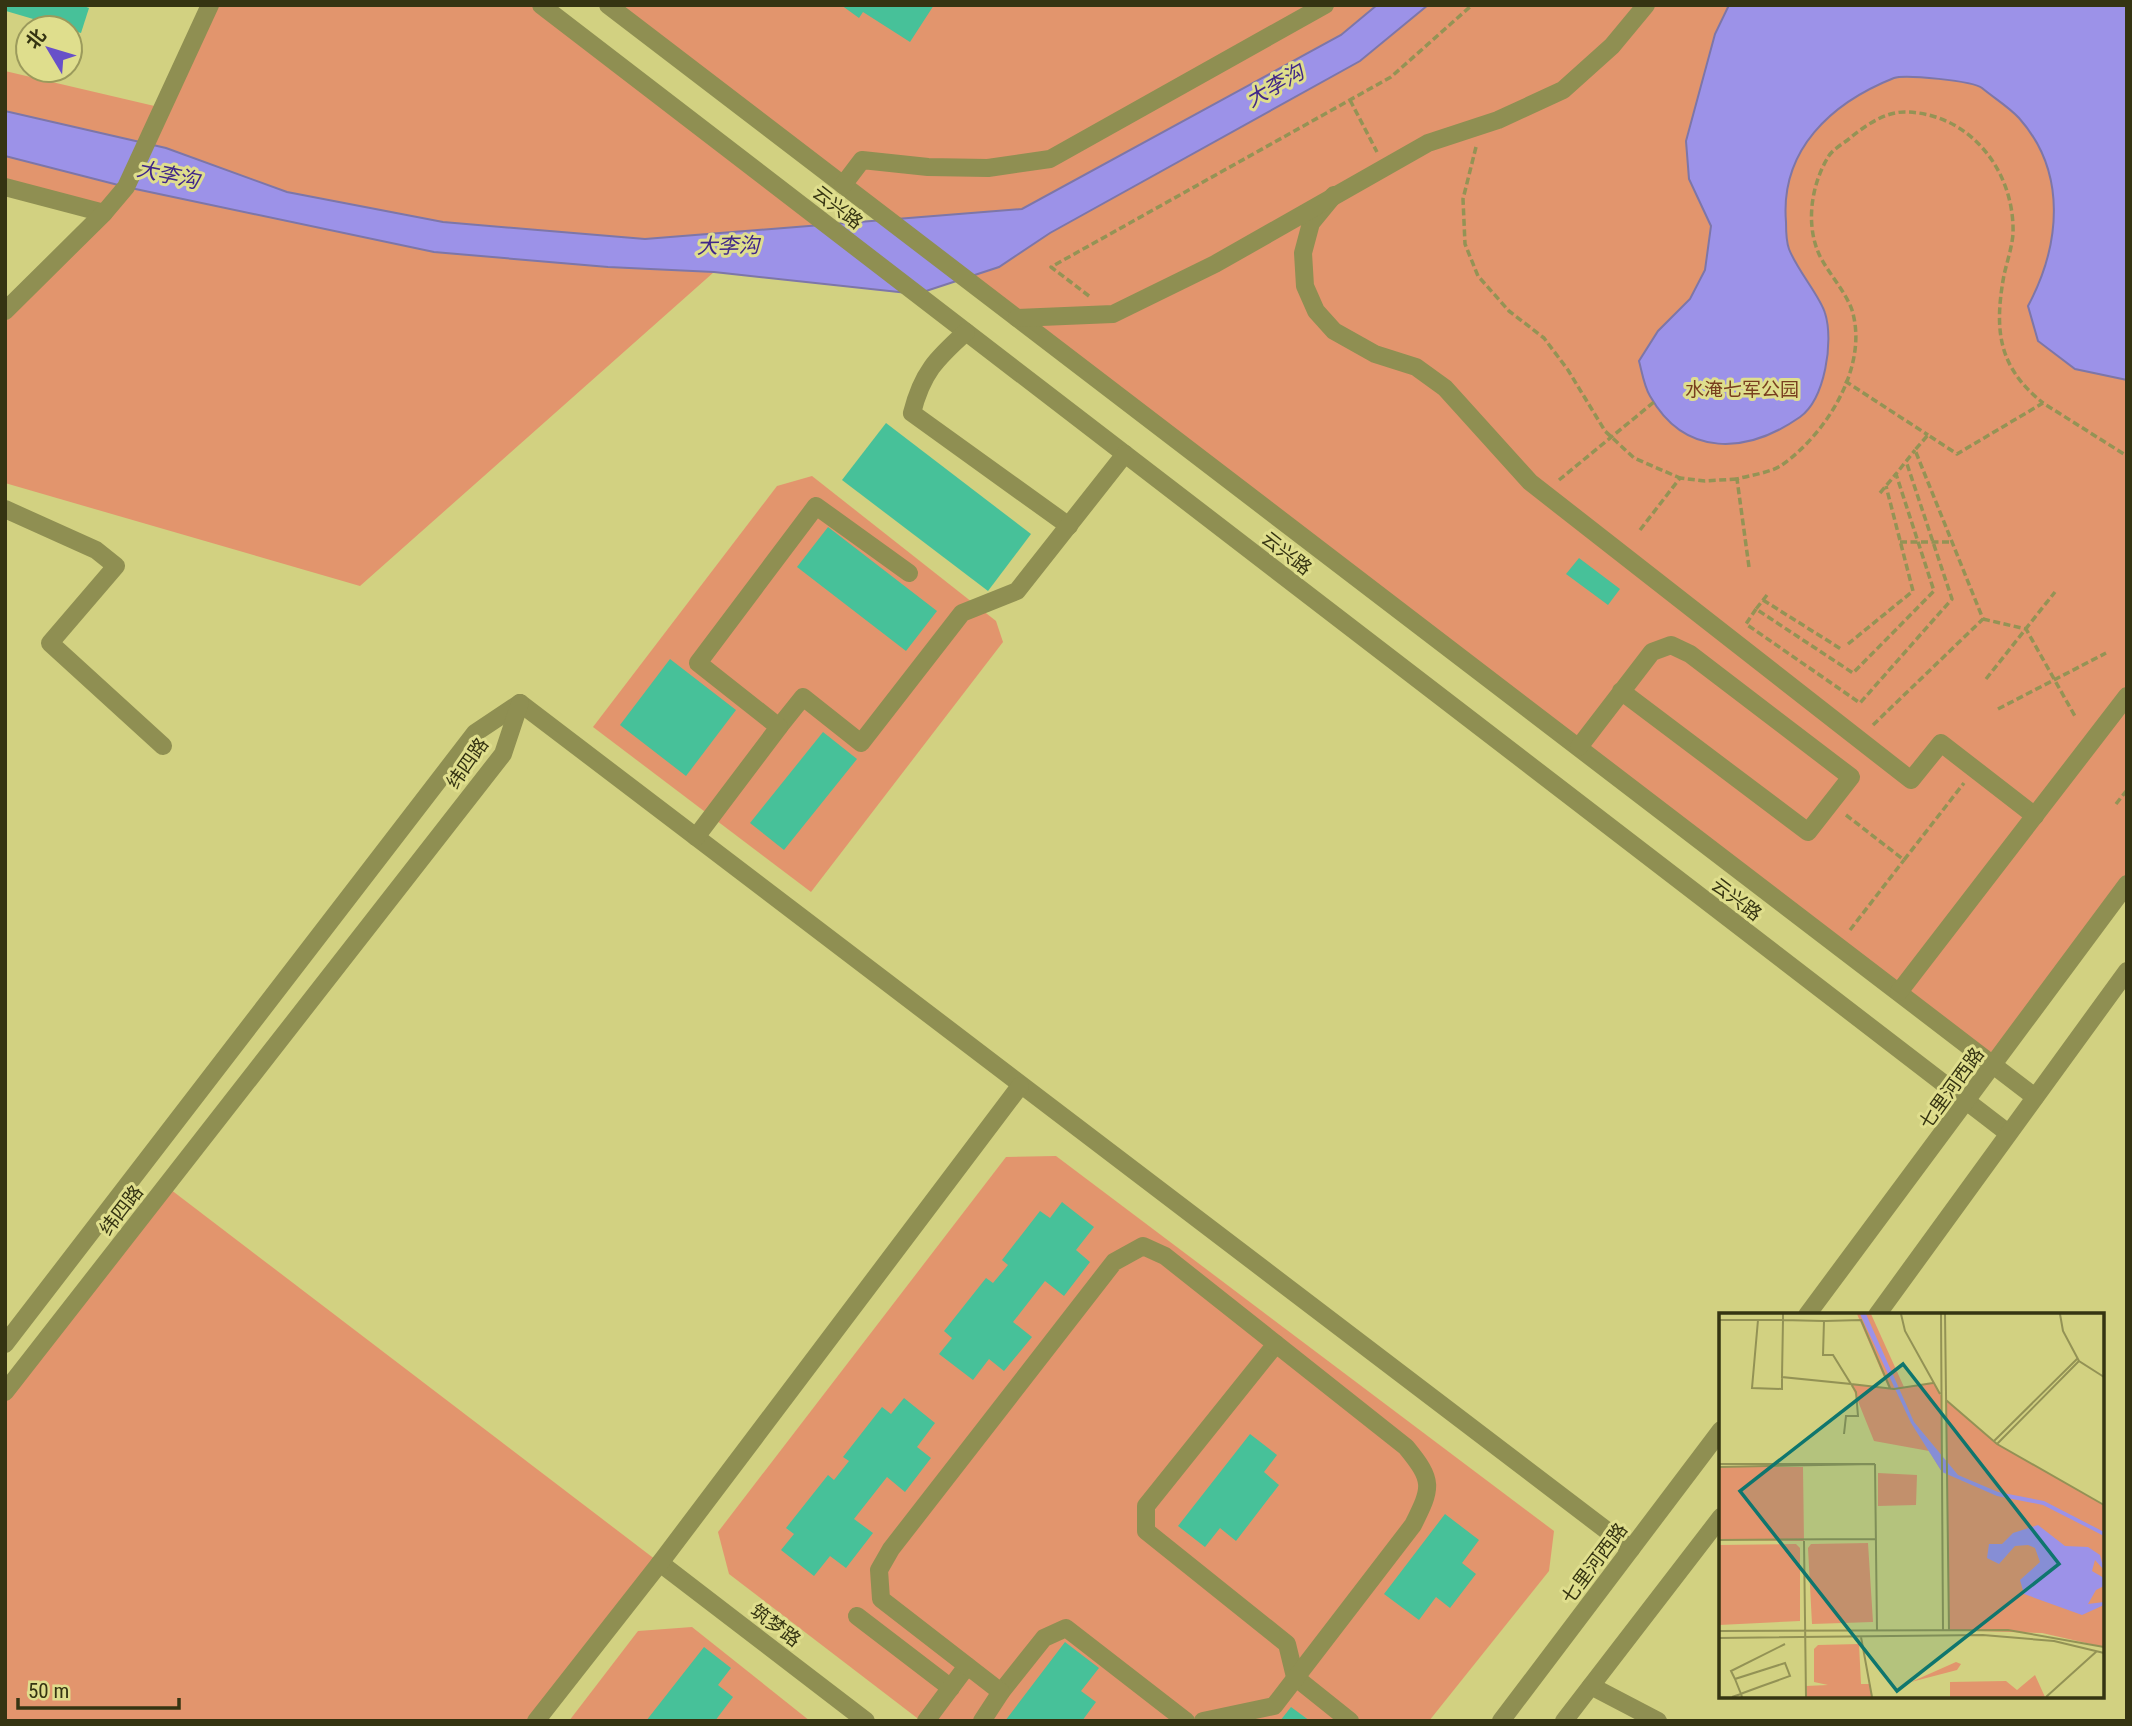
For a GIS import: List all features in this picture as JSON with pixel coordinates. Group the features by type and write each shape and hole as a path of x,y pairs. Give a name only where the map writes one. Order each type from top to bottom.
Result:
{"street":[{"path":"5,311 104,213 125,187 211,5"},
{"name":"云兴路","path":"541,5 2008,1133"},
{"name":"云兴路","path":"607,5 2035,1097"},
{"path":"849,190 862,160 928,167 988,168 1050,159 1325,5"},
{"path":"1017,318 1113,314 1215,264 1428,143 1486,124 1563,90 1612,46 1646,5"},
{"path":"5,187 104,213"},
{"path":"1334,195 1311,223 1303,253 1305,286 1316,311 1334,331 1375,354 1416,367 1445,388 1486,437 1544,493 1911,780 1941,743 2035,816"},
{"path":"966,332 937,357 920,383 912,413 1069,526"},
{"path":"696,837 803,697 861,743 962,613 1017,591 1125,454"},
{"path":"779,727 698,663 816,506 909,573"},
{"path":"5,509 96,550 116,566 50,643 163,746"},
{"path":"1579,747 1621,691 1652,652 1671,645 1690,654 1851,777 1808,832 1621,691"},
{"path":"1899,992 2127,696"},
{"path":"520,703 1631,1549"},
{"name":"纬四路","path":"5,1344 475,733 520,703"},
{"name":"纬四路","path":"5,1392 503,754 520,703"},
{"name":"七里河西路","path":"1809,1313 1968,1102 2127,884"},
{"path":"1878,1313 2127,971"},
{"path":"536,1721 660,1563 1020,1086"},
{"path":"1001,1692 881,1599 879,1570 891,1549 1114,1262 1143,1246 1165,1256 1406,1447 1425,1470 1428,1495 1413,1525 1274,1706 1203,1721"},
{"path":"1276,1344 1146,1506 1146,1531 1287,1644 1295,1677 1350,1721"},
{"name":"七里河西路","path":"1501,1721 1719,1433"},
{"path":"1564,1721 1719,1520"},
{"name":"筑梦路","path":"660,1563 866,1721"},
{"path":"857,1616 951,1688"},
{"path":"982,1721 1001,1692 1044,1638 1066,1628 1186,1721"},
{"path":"926,1721 968,1666"},
{"path":"1591,1686 1658,1721"}],"path":[{"path":"1113,314 1051,267 1391,77 1472,5"},
{"path":"1350,100 1384,167"},
{"path":"1486,124 1463,199 1465,244 1478,276 1510,311 1544,338 1611,437 1634,458 1680,478 1705,481 1737,480 1780,466 1823,428 1838,401 1858,343 1851,308 1819,257 1811,226 1814,192 1828,156 1866,124 1898,111 1927,112 1966,130 1982,146 1998,173 2010,202 2013,234 1998,311 2000,338 2008,365 2025,388 2043,403 2127,456"},
{"path":"1844,381 1957,454 2043,403"},
{"path":"1544,493 1654,402"},
{"path":"1880,494 1928,435"},
{"path":"1916,450 1983,619"},
{"path":"1840,649 1765,597 1746,624 1860,703 1952,599 1906,461"},
{"path":"1756,609 1853,673 1934,592 1896,474"},
{"path":"1640,530 1680,478"},
{"path":"1737,480 1749,567"},
{"path":"1848,644 1913,591 1886,486"},
{"path":"1900,542 1953,542"},
{"path":"1986,679 2055,592"},
{"path":"1859,738 1983,619"},
{"path":"1983,619 2026,629 2076,718"},
{"path":"1998,709 2106,653"},
{"path":"1838,945 1975,769"},
{"path":"2116,804 2127,790"},
{"path":"1830,803 1904,860"}],"green space":[{"path":"210,5 541,5 917,294 714,272 360,586 5,483 5,311 103,213 5,186 5,71 14,73 14,84 61,84 163,108"},
{"name":"水淹七军公园","path":"607,5 2127,5 2127,884 1995,1065"},
{"path":"812,476 996,621 1003,642 811,892 593,727 777,486"},
{"path":"1056,1156 1554,1531 1549,1571 1429,1721 921,1721 729,1574 718,1532 1006,1157"},
{"path":"166,1186 660,1563 536,1721 5,1721 5,1392"},
{"path":"692,1627 810,1721 569,1721 638,1631"}],"water":[{"name":"大李沟","path":"1377,5 1428,5 1360,61 1050,233 999,267 917,294 714,272 608,267 434,252 126,187 5,156 5,111 166,148 287,192 443,222 645,239 1022,209 1341,35"},
{"path":"1729,5 2127,5 2127,380 2075,369 2038,341 2028,306 2047,259 2054,210 2046,162 2035,139 2006,106 1976,85 1901,77 1871,88 1831,116 1814,132 1791,173 1786,196 1788,246 1822,306 1828,325 1825,369 1809,409 1780,429 1759,438 1718,444 1699,440 1681,431 1664,416 1648,392 1639,361 1658,331 1690,299 1705,270 1711,226 1689,179 1686,141 1715,34"}],"building":[{"path":"7,5 81,5 89,8 84,24 84,14 16,14 6,11"},
{"path":"841,5 934,5 910,42 863,12 859,18"},
{"path":"886,423 1031,534 988,591 842,480"},
{"path":"828,527 937,611 906,651 797,567"},
{"path":"1579,558 1620,589 1608,605 1566,574"},
{"path":"670,659 736,710 686,776 620,725"},
{"path":"823,732 857,759 784,850 750,823"},
{"path":"1062,1202 1094,1227 1076,1250 1090,1262 1064,1296 1045,1281 1013,1322 1032,1337 1004,1371 989,1359 973,1380 939,1354 952,1338 944,1331 986,1278 993,1283 1008,1265 1002,1260 1040,1211 1050,1218"},
{"path":"904,1398 935,1423 917,1447 931,1458 905,1492 887,1477 854,1519 873,1533 846,1568 830,1556 814,1576 781,1550 794,1534 786,1528 828,1475 834,1480 849,1461 843,1457 882,1407 891,1414"},
{"path":"1250,1434 1277,1455 1264,1472 1279,1485 1236,1541 1220,1528 1205,1547 1178,1526"},
{"path":"1445,1514 1479,1540 1462,1563 1476,1574 1450,1608 1436,1597 1419,1620 1384,1594"},
{"path":"1065,1642 1099,1668 1081,1691 1096,1702 1082,1721 1005,1721"},
{"path":"704,1647 731,1668 718,1685 733,1697 715,1721 646,1721"},
{"path":"1291,1707 1310,1721 1280,1721"}]}
